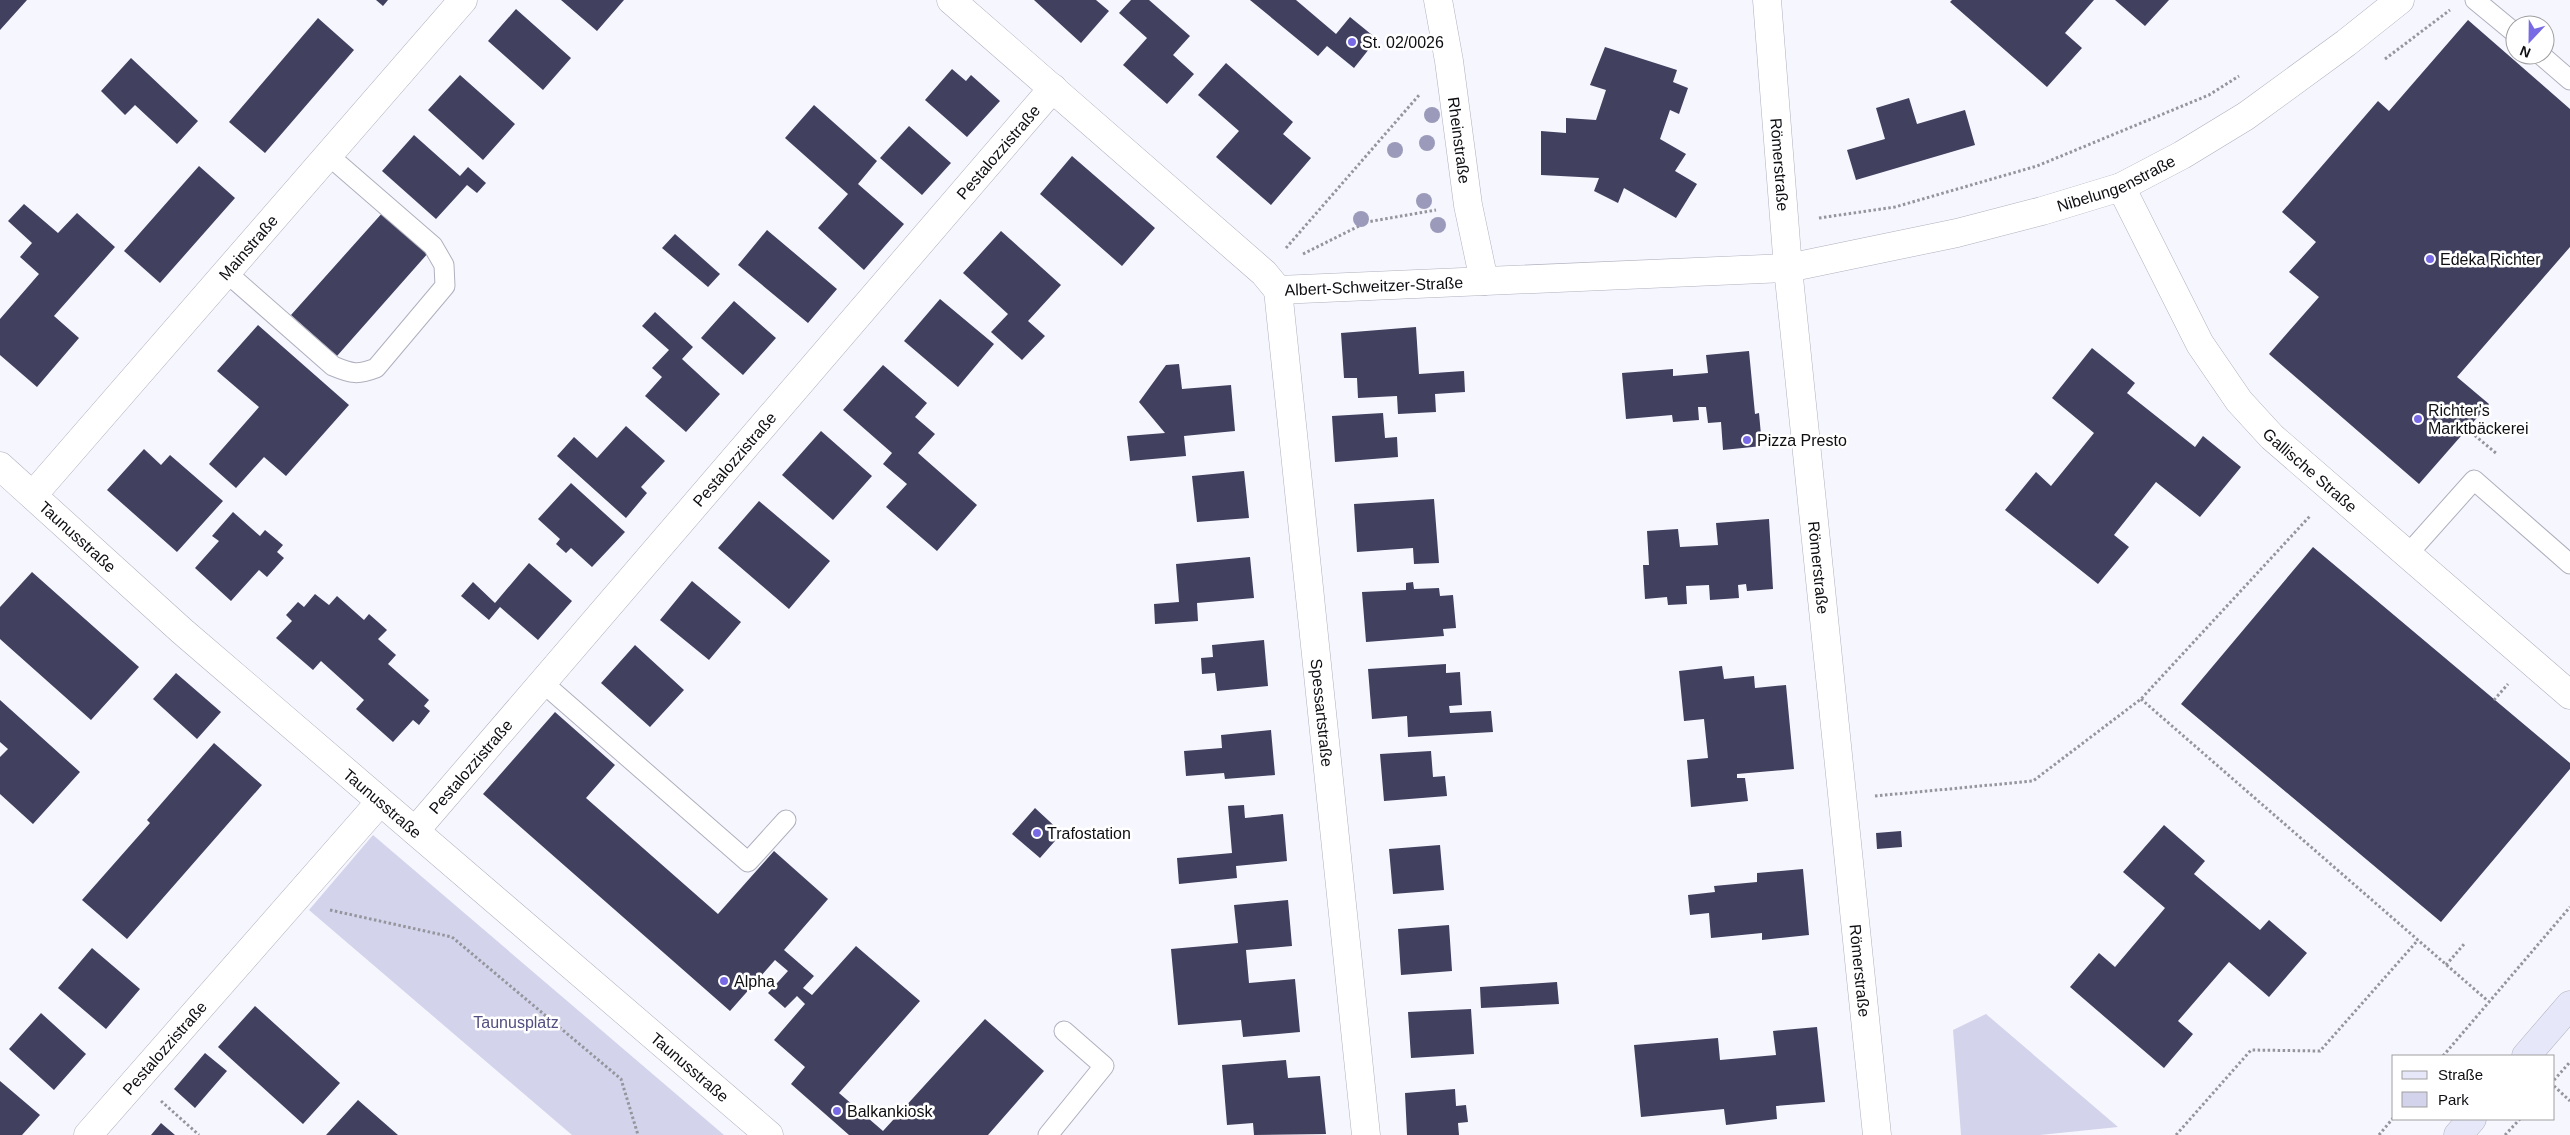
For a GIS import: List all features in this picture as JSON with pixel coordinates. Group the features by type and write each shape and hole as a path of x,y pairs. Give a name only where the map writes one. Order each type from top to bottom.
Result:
{"main road":[{"path":"2527,1055 2570,1005"},
{"path":"2458,1135 2471,1120"}],"street":[{"name":"Mainstraße","path":"33,495 464,0"},
{"name":"Albert-Schweitzer-Straße","path":"951,0 1271,281 1484,281 1788,268"},
{"name":"Rheinstraße","path":"1438,0 1450,61 1468,205 1484,281"},
{"name":"Römerstraße","path":"1767,0 1788,268 1877,1135"},
{"name":"Nibelungenstraße","path":"1788,268 1957,233 2042,212 2121,187 2182,155 2246,116 2346,43 2400,0"},
{"name":"Pestalozzistraße","path":"415,831 1053,88"},
{"name":"Gallische Straße","path":"2121,187 2200,344 2239,401 2272,437 2570,694"},
{"name":"Spessartstraße","path":"1271,281 1366,1135"},
{"name":"Taunusstraße","path":"0,466 182,631 764,1134"},
{"name":"Pestalozzistraße","path":"88,1135 380,802"}],"lane":[{"path":"2476,0 2505,25"},
{"path":"2553,65 2570,80"},
{"path":"226,272 333,366 346,372 360,374 376,368 445,286 444,265 432,246 328,156"},
{"path":"2408,554 2474,480 2570,564"},
{"path":"542,682 748,862 786,820"},
{"path":"1048,1135 1104,1066 1064,1031"}],"path":[{"path":"1271,281 1450,61"},
{"path":"1785,223 1895,207 2037,166 2209,95 2242,74"},
{"path":"1271,281 1367,222 1468,205"},
{"path":"2467,430 2497,454"},
{"path":"1842,799 2033,781 2141,699 2335,490"},
{"path":"2141,699 2488,1001"},
{"path":"293,902 452,936 622,1079 638,1135"},
{"path":"2444,1055 2570,907"},
{"path":"2176,1135 2252,1050 2320,1052 2418,940"},
{"path":"2446,965 2465,943"},
{"path":"2555,1079 2570,1062"},
{"path":"136,1079 199,1135"},
{"path":"2555,1087 2570,1101"},
{"path":"2379,1135 2392,1119"},
{"path":"2505,1135 2519,1120"}],"green space":[{"name":"Taunusplatz","path":"373,835 724,1135 572,1135 309,910"},
{"path":"1986,1014 2118,1127 2040,1135 1961,1135 1953,1030"}],"building":[{"path":"0,0 27,0 0,30"},
{"path":"376,0 388,0 383,6"},
{"path":"561,0 624,0 597,31"},
{"path":"1034,0 1096,0 1109,11 1081,43"},
{"path":"1131,0 1149,0 1190,36 1173,55 1194,74 1167,104 1123,65 1147,38 1119,13"},
{"path":"1250,0 1296,0 1336,34 1350,17 1377,39 1354,68 1327,46 1318,56"},
{"path":"1952,0 2094,0 2065,33 2082,48 2047,87 1950,2"},
{"path":"2115,0 2169,0 2145,26"},
{"path":"516,9 571,58 543,90 488,41"},
{"path":"318,18 354,50 265,153 229,122"},
{"name":"Edeka Richter","path":"2468,20 2505,52 2505,65 2520,65 2570,109 2570,247 2457,377 2489,404 2419,484 2269,354 2319,297 2289,272 2316,242 2282,212 2378,101 2389,111"},
{"path":"1605,47 1677,70 1673,82 1688,88 1679,114 1670,110 1660,139 1686,154 1675,171 1697,184 1676,218 1624,188 1618,203 1594,191 1599,178 1541,175 1541,131 1566,133 1566,118 1596,120 1606,90 1590,85"},
{"path":"131,58 198,121 177,144 135,105 125,115 101,91"},
{"path":"1226,63 1293,122 1283,134 1311,158 1271,205 1216,157 1239,131 1198,95"},
{"path":"952,69 966,81 971,75 1000,101 967,137 925,100"},
{"path":"460,75 515,124 483,160 428,110"},
{"path":"1909,98 1917,124 1965,110 1975,145 1856,180 1847,150 1885,139 1876,108"},
{"path":"814,105 877,161 858,184 904,224 864,270 818,228 848,194 785,138"},
{"path":"909,126 951,163 922,195 880,158"},
{"path":"414,135 460,176 468,167 486,183 477,193 467,185 436,219 382,171"},
{"path":"1072,156 1155,228 1122,266 1040,194"},
{"path":"199,166 235,198 160,283 124,251"},
{"path":"24,204 58,233 77,213 115,247 54,316 79,338 37,387 0,355 0,319 39,274 20,257 32,243 8,221"},
{"path":"384,211 429,252 337,356 291,315"},
{"path":"767,230 837,289 808,323 738,265"},
{"path":"1001,231 1061,285 1028,321 1045,336 1022,360 991,332 1008,314 963,273"},
{"path":"675,234 720,274 708,287 662,248"},
{"path":"940,299 994,344 958,387 904,341"},
{"path":"734,301 776,338 743,375 701,338"},
{"path":"655,312 693,347 682,359 720,394 686,432 645,396 662,377 652,368 669,350 642,326"},
{"path":"258,325 349,405 286,476 264,457 236,488 209,464 259,407 217,371"},
{"path":"1416,327 1419,374 1464,371 1465,392 1435,394 1436,412 1398,414 1397,396 1358,398 1357,378 1344,378 1341,333"},
{"path":"2092,348 2135,383 2127,393 2195,447 2203,436 2241,467 2200,517 2156,482 2114,535 2129,547 2098,584 2005,510 2036,472 2051,486 2094,433 2052,398"},
{"path":"1749,351 1755,414 1759,413 1762,446 1723,450 1721,422 1708,423 1706,407 1698,407 1699,420 1673,422 1672,415 1626,419 1622,373 1673,369 1673,376 1708,373 1706,355"},
{"path":"1179,364 1182,389 1231,385 1235,431 1184,436 1186,456 1130,461 1127,436 1165,433 1139,402 1166,365"},
{"path":"883,365 927,403 915,417 935,434 918,453 977,505 937,551 886,507 907,484 883,464 892,453 843,410"},
{"path":"1383,413 1385,438 1397,437 1398,457 1335,462 1332,416"},
{"path":"626,426 665,461 641,487 647,493 626,518 557,456 574,437 597,458"},
{"path":"821,431 872,476 833,520 782,475"},
{"path":"144,449 161,465 170,455 223,501 177,552 107,490"},
{"path":"1244,471 1249,518 1197,522 1192,476"},
{"path":"571,483 625,532 592,567 571,548 566,553 556,544 560,539 538,519"},
{"path":"1434,499 1439,563 1414,564 1413,548 1357,552 1354,504"},
{"path":"759,501 830,561 789,609 718,548"},
{"path":"233,512 260,536 265,530 283,545 277,552 284,558 267,577 259,570 231,601 195,568 219,541 212,536"},
{"path":"1769,519 1773,589 1747,591 1746,584 1738,585 1739,598 1710,600 1709,585 1686,586 1687,604 1668,605 1667,597 1645,599 1643,565 1649,565 1647,531 1678,529 1680,547 1718,545 1716,523"},
{"path":"2313,547 2570,763 2570,769 2441,922 2181,704"},
{"path":"1250,557 1254,598 1197,603 1198,621 1155,624 1154,604 1179,602 1176,564"},
{"path":"529,563 572,601 538,640 500,607 489,620 461,596 473,582 495,603"},
{"path":"32,572 139,667 91,720 0,639 0,607"},
{"path":"692,581 741,622 709,660 660,620"},
{"path":"1413,582 1414,589 1439,588 1440,596 1453,595 1456,628 1443,629 1444,636 1366,642 1362,592 1406,590 1406,583"},
{"path":"315,594 329,605 337,596 364,620 369,614 387,630 378,639 396,655 388,664 429,700 424,706 430,711 419,725 413,720 393,742 356,709 364,700 321,661 313,670 276,638 292,621 286,615 298,602 304,607"},
{"path":"1264,640 1268,686 1217,691 1215,673 1202,674 1201,658 1213,657 1212,645"},
{"path":"635,645 684,690 650,727 601,683"},
{"path":"1446,664 1446,673 1460,672 1462,705 1449,706 1450,713 1491,711 1493,732 1408,737 1407,716 1372,719 1368,669"},
{"path":"1722,666 1724,679 1754,676 1755,688 1786,685 1794,769 1737,774 1737,778 1745,778 1748,801 1691,807 1687,760 1708,758 1704,719 1684,721 1679,671"},
{"path":"176,673 221,712 197,739 153,699"},
{"path":"0,700 80,772 33,824 0,794 0,757 8,749 0,742"},
{"path":"555,712 615,765 586,798 718,914 774,851 828,899 784,950 814,976 803,988 812,995 856,946 920,1001 839,1093 883,1131 985,1019 1044,1071 988,1135 849,1135 791,1084 805,1067 774,1040 805,1004 797,996 785,1008 768,993 788,971 775,960 730,1011 483,794"},
{"path":"1271,730 1275,775 1225,779 1224,773 1186,776 1184,751 1222,748 1221,735"},
{"path":"214,743 262,785 127,939 82,900 150,823 147,820"},
{"path":"1431,751 1433,777 1445,776 1447,796 1384,801 1380,754"},
{"path":"1244,805 1245,818 1283,814 1287,861 1236,866 1237,878 1179,884 1177,858 1232,853 1228,806"},
{"name":"Trafostation","path":"1035,808 1062,833 1040,858 1012,834"},
{"path":"2164,825 2205,861 2194,874 2260,930 2269,920 2307,953 2269,997 2229,962 2178,1021 2193,1034 2164,1068 2070,987 2099,953 2115,967 2165,908 2123,872"},
{"path":"1901,831 1902,847 1877,849 1876,833"},
{"path":"1440,845 1444,890 1393,894 1389,849"},
{"path":"1803,869 1809,935 1762,940 1762,933 1711,938 1709,913 1690,915 1688,895 1715,892 1714,886 1757,882 1757,873"},
{"path":"1288,900 1292,946 1246,950 1249,983 1295,979 1300,1032 1243,1037 1241,1020 1178,1025 1171,949 1238,943 1234,905"},
{"path":"1449,925 1452,971 1401,975 1398,929"},
{"path":"92,948 140,989 106,1029 58,988"},
{"path":"1557,982 1559,1004 1481,1008 1480,987"},
{"path":"255,1006 340,1083 303,1124 218,1047"},
{"path":"1471,1009 1474,1054 1411,1058 1408,1012"},
{"path":"41,1013 86,1054 54,1090 9,1049"},
{"path":"1817,1027 1825,1102 1776,1106 1777,1119 1726,1125 1724,1109 1641,1117 1634,1045 1718,1038 1720,1060 1776,1055 1773,1031"},
{"path":"205,1053 227,1071 195,1108 174,1089"},
{"path":"1286,1060 1288,1078 1320,1076 1326,1134 1254,1135 1253,1123 1227,1125 1222,1065"},
{"path":"0,1081 40,1115 22,1135 0,1135"},
{"path":"1455,1089 1456,1106 1466,1105 1468,1122 1458,1123 1459,1135 1407,1135 1405,1093"},
{"path":"358,1100 398,1135 326,1135"},
{"path":"161,1123 175,1135 151,1135"}],"place":[{"name":"St. 02/0026","path":"1352,42"},
{"name":"Edeka Richter","path":"2430,259"},
{"name":"Richter's Marktbäckerei","path":"2418,419"},
{"name":"Pizza Presto","path":"1747,440"},
{"name":"Trafostation","path":"1037,833"},
{"name":"Alpha","path":"724,981"},
{"name":"Balkankiosk","path":"837,1111"}]}
